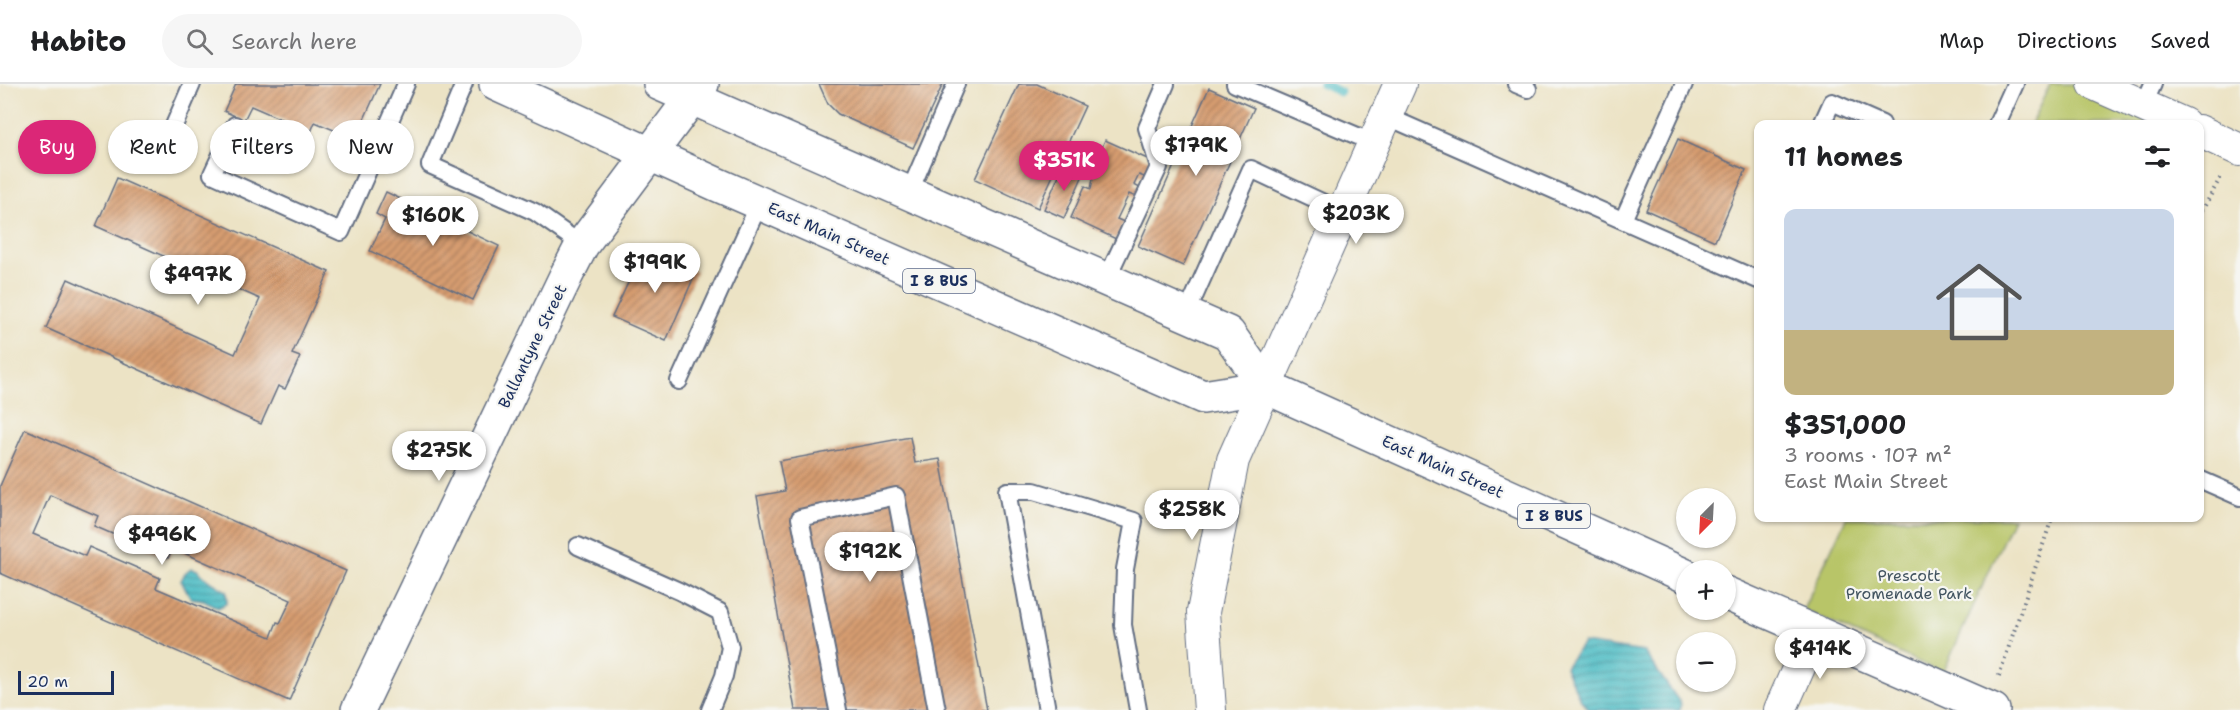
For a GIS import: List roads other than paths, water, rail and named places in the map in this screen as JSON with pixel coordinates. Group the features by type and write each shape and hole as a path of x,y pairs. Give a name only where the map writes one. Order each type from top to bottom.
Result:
{"main road":[{"name":"East Main Street","path":"496,84 1203,397 1266,387 1676,572"},
{"path":"660,84 696,91 909,193 1228,333 1266,387"},
{"name":"Ballantyne Street","path":"358,710 582,245 696,91"},
{"path":"1736,598 1990,709"}],"street":[{"path":"1210,710 1203,612 1233,460 1400,84"},
{"path":"2094,84 2148,95 2179,120"},
{"path":"2204,133 2239,149"},
{"path":"1780,710 1815,631"}],"lane":[{"path":"176,120 192,84"},
{"path":"213,174 341,231 406,84"},
{"path":"464,84 430,165 535,212 582,245"},
{"path":"909,193 956,84"},
{"path":"1106,280 1159,167 1147,128 1166,84"},
{"path":"1235,84 1380,130 1623,220 1754,278"},
{"path":"1623,220 1684,84"},
{"path":"1999,120 2015,84"},
{"path":"1824,120 1832,102 1873,120"},
{"path":"1186,315 1251,170 1343,212"},
{"path":"679,381 760,202"},
{"path":"2204,481 2240,497"},
{"path":"1047,710 1007,491 1034,491 1134,521 1125,569 1123,625 1138,710"},
{"path":"838,710 800,518 896,496 938,710"},
{"path":"578,546 720,612 730,647 724,676 710,710"}],"water":[{"path":"191,568 226,591 227,603 218,608 204,600 191,598 181,581"},
{"path":"1583,643 1644,652 1681,704 1679,710 1590,710 1580,699 1565,667"}],"waterway":[{"path":"1323,84 1340,92"}],"park label":[{"name":"Prescott Promenade Park","path":"1909,584"}]}
